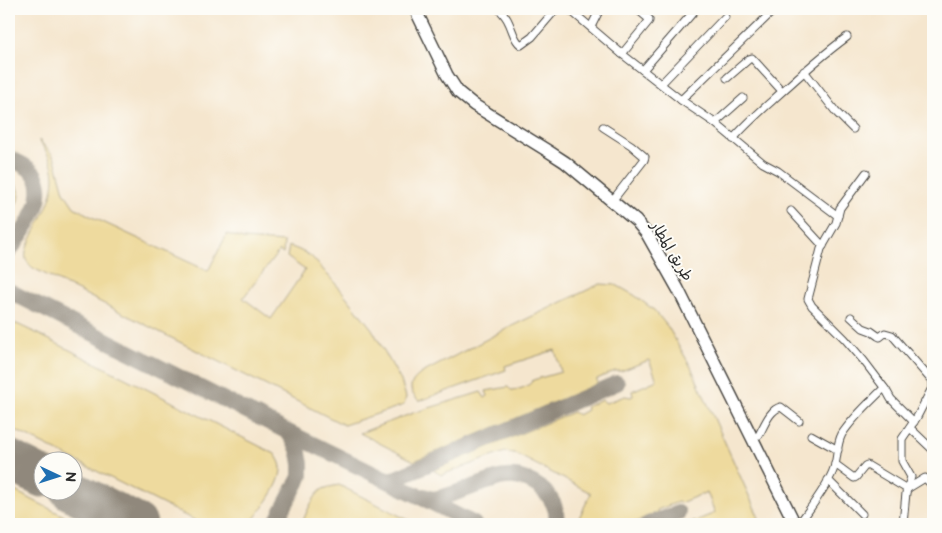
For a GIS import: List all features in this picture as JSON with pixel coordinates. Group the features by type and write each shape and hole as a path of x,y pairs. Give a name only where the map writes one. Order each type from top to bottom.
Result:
{"main road":[{"name":"طريق المطار","path":"415,9 446,75 458,92 474,105 561,159 642,227 652,241 678,289 800,523"},
{"name":"طريق المطار","path":"423,9 453,72 467,90 561,151 647,222 684,285 759,435 769,464"}],"street":[{"path":"499,9 508,21 518,44 521,45 532,37 556,9"},
{"path":"569,9 622,54 681,100 715,123 763,163 778,171 838,216"},
{"path":"591,27 600,9"},
{"path":"622,54 650,20 637,9"},
{"path":"643,70 696,9"},
{"path":"681,100 775,9"},
{"path":"661,84 725,17"},
{"path":"733,139 746,124 804,71 847,37"},
{"path":"727,78 752,58 782,91"},
{"path":"804,71 852,129"},
{"path":"715,123 743,98"},
{"path":"603,128 631,145 645,157 616,196"},
{"path":"866,173 842,205 836,223 823,246 808,299 809,303 852,347 933,450"},
{"path":"790,211 823,246"},
{"path":"851,317 863,328 880,337 885,333 892,335 933,384 912,425 902,437 902,460 911,477 907,489 904,524"},
{"path":"800,523 832,474 839,441 846,429 884,388"},
{"path":"759,435 772,412 778,408 782,407 799,421"},
{"path":"811,435 838,450"},
{"path":"835,464 854,478 867,465 907,489"},
{"path":"907,489 925,478 933,486"},
{"path":"828,480 862,514"}],"sand":[{"path":"39,140 55,159 64,192 74,207 208,271 227,234 243,239 284,242 283,254 279,251 243,298 271,319 305,270 287,257 289,246 311,256 372,329 401,381 406,397 404,405 344,425 33,268 26,260 26,250 50,200 54,178 52,166"},
{"path":"9,176 16,184 20,196 9,219"},
{"path":"600,284 616,285 634,295 654,310 668,327 691,367 759,518 744,524 688,524 715,513 707,492 657,510 658,514 630,524 576,524 591,493 514,453 505,452 441,475 433,470 573,412 578,415 587,410 586,407 602,400 606,403 625,396 633,396 632,391 657,380 649,360 621,371 615,371 597,379 597,384 593,386 414,461 360,433 413,413 481,392 485,398 488,396 486,391 508,387 511,390 520,389 529,385 533,380 561,372 555,350 505,366 506,370 419,401 411,390 412,383 422,373 514,325"},
{"path":"9,324 17,324 275,454 281,467 280,476 269,498 250,524 202,524 82,464 82,450 55,450 9,427"},
{"path":"339,485 416,524 302,524 316,495 325,488"},
{"path":"9,488 80,524 9,524"}],"taxiway":[{"path":"9,158 33,172 39,185 37,205 27,225 9,252"},
{"path":"9,291 474,524"},
{"path":"389,481 617,383"},
{"path":"275,524 301,475 299,453 296,444 288,432"},
{"path":"424,496 432,499 439,498 498,478 522,478 548,495 556,511 556,524"},
{"path":"648,524 678,513"}],"runway":[{"path":"9,460 32,472"},
{"path":"82,496 137,524"}]}
